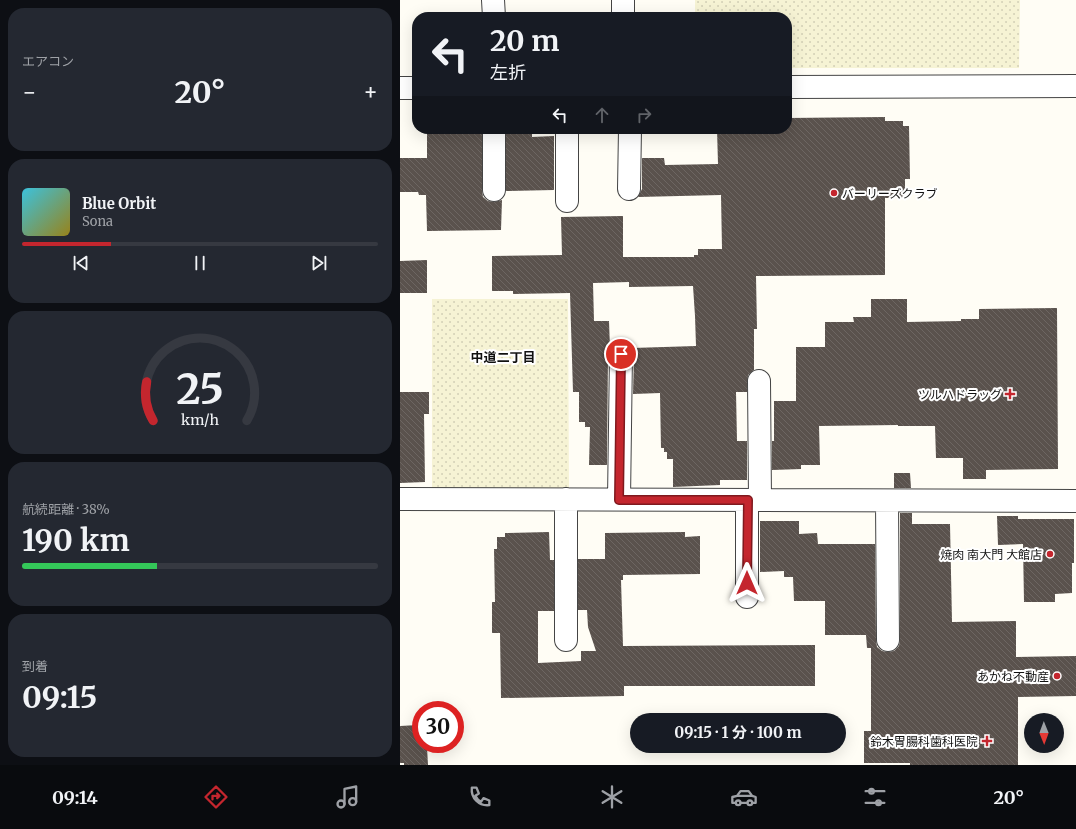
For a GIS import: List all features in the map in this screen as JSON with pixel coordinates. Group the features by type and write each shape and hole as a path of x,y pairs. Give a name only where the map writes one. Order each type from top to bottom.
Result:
{"street":[{"path":"494,0 494,12"},
{"path":"623,0 623,12"},
{"path":"792,87 1076,86"},
{"path":"400,88 412,88"},
{"path":"494,134 494,190"},
{"path":"567,134 567,201"},
{"path":"629,189 630,134"},
{"path":"619,500 621,354"},
{"path":"747,597 760,381"},
{"path":"400,499 1076,501"},
{"path":"566,499 566,640"},
{"path":"887,501 888,640"}],"shaded area":[{"path":"695,0 1020,0 1019,68 792,68 792,12 695,12"},
{"path":"432,299 568,299 569,488 432,488"}],"building":[{"path":"885,117 885,121 903,121 903,126 909,126 910,179 905,179 905,198 885,198 885,275 756,276 757,329 754,329 754,370 748,375 747,392 736,392 737,441 747,441 747,480 720,480 720,485 673,487 673,459 667,459 667,452 664,452 664,448 661,448 660,393 633,394 634,354 632,348 696,346 693,286 629,287 629,282 593,283 594,321 609,321 610,348 608,354 607,465 589,465 590,427 585,427 585,422 579,422 579,392 573,392 570,293 513,294 513,291 492,291 492,256 562,255 561,217 623,216 623,257 694,257 694,255 698,255 698,249 722,249 721,195 638,197 642,189 642,158 664,158 665,165 718,164 717,134 792,134 792,118"},
{"path":"427,134 482,134 483,197 488,201 494,202 502,200 501,230 427,231 426,195 419,195 418,192 400,192 400,158 427,158"},
{"path":"506,134 532,134 532,137 554,136 554,190 506,191"},
{"path":"427,260 427,293 400,293 400,261"},
{"path":"871,299 907,299 907,322 961,321 961,319 979,319 979,309 1057,308 1058,469 986,470 986,479 963,479 963,458 936,458 935,426 898,425 819,426 820,465 801,465 801,469 772,470 774,401 796,401 796,347 825,347 825,322 854,322 853,317 871,317"},
{"path":"400,392 429,392 429,414 424,414 425,482 400,483"},
{"path":"894,473 910,473 911,488 894,488"},
{"path":"900,513 912,513 912,524 950,524 952,622 1016,621 1016,657 1076,656 1076,696 1018,697 1018,765 910,765 910,763 864,763 864,731 871,731 871,648 867,648 866,635 825,635 825,601 794,601 793,577 784,577 784,571 760,572 760,521 799,521 799,534 817,533 818,544 875,544 877,647 882,651 894,651 899,646 900,640"},
{"name":"焼肉 南大門 大館店","path":"997,516 1018,516 1018,519 1074,519 1072,593 1055,594 1055,602 1024,602 1023,544 998,545"},
{"path":"549,532 550,560 554,560 554,611 538,611 538,663 581,661 581,651 596,651 588,627 587,610 578,610 578,559 605,559 605,533 685,532 685,537 700,536 700,574 623,575 623,580 621,580 623,646 815,645 815,686 624,686 624,696 501,698 500,633 492,633 492,602 495,602 494,549 497,549 497,537 505,537 505,533"},
{"path":"412,725 412,753 427,753 428,765 404,765 404,763 400,763 400,726"}],"place":[{"name":"バーリーズクラブ","path":"834,193"},
{"name":"ツルハドラッグ","path":"1010,394"},
{"name":"焼肉 南大門 大館店","path":"1050,554"},
{"name":"あかね不動産","path":"1057,676"},
{"name":"鈴木胃腸科歯科医院","path":"987,741"}],"district":[{"name":"中道二丁目","path":"503,357"}],"route":[{"path":"621,354 619,500 748,500 747,583"}]}
